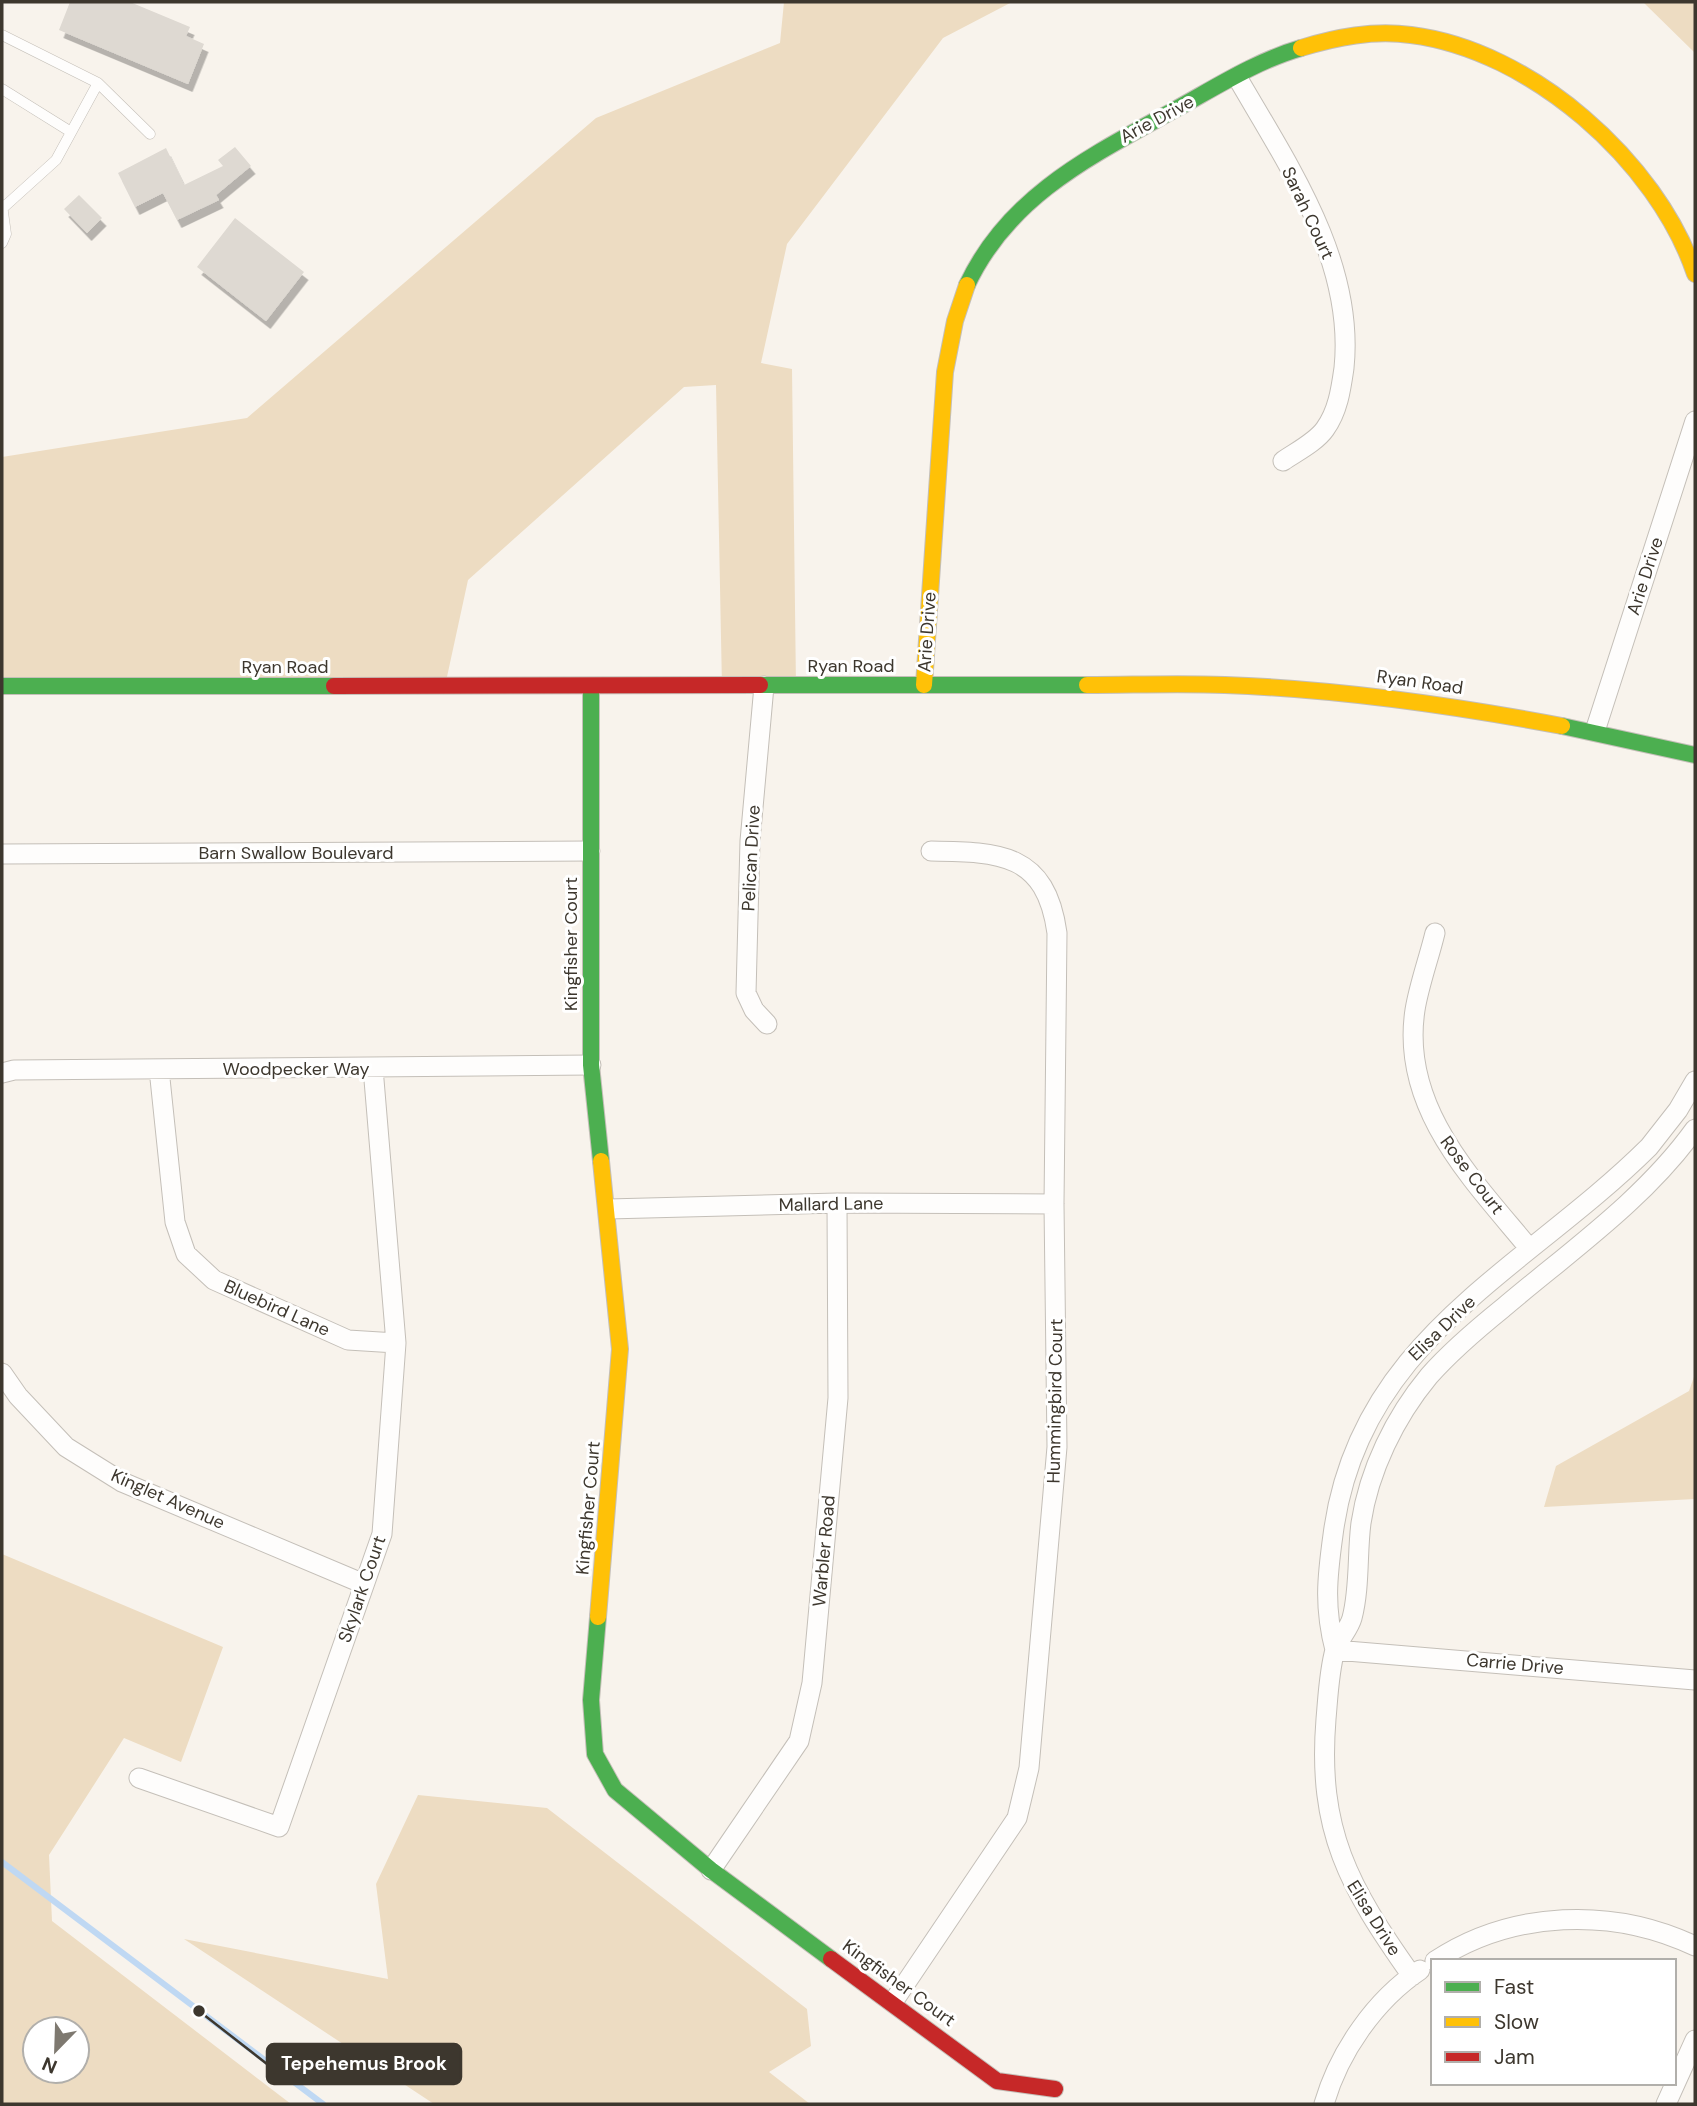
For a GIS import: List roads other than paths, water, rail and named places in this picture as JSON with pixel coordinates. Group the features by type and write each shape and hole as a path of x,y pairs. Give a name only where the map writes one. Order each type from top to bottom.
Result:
{"street":[{"name":"Arie Drive","path":"924,685 944,366 957,312 975,269 1015,212 1060,173 1237,77 1294,50 1358,35 1419,36 1449,42 1495,58 1547,89 1631,162 1657,194 1683,240 1695,274"},
{"name":"Sarah Court","path":"1237,77 1325,240 1343,304 1345,354 1341,390 1334,415 1324,431 1283,461"},
{"name":"Arie Drive","path":"1595,730 1695,421"},
{"name":"Ryan Road","path":"2,686 1224,685 1305,688 1438,702 1595,730 1695,755"},
{"name":"Kingfisher Court","path":"591,686 591,1065 608,1209 620,1349 591,1700 595,1754 615,1790 711,1870 998,2081 1055,2089"},
{"name":"Pelican Drive","path":"764,686 750,841 746,993 754,1010 767,1024"},
{"name":"Barn Swallow Boulevard","path":"2,854 590,851"},
{"name":"Hummingbird Court","path":"893,2002 1017,1818 1029,1768 1057,1447 1054,1203 1057,933 1053,907 1049,895 1032,875 1008,857 986,852 931,851"},
{"name":"Rose Court","path":"1435,933 1417,1000 1413,1029 1414,1053 1424,1100 1444,1141 1530,1248"},
{"name":"Woodpecker Way","path":"2,1073 14,1070 591,1065"},
{"name":"Skylark Court","path":"139,1778 279,1827 382,1534 396,1343 373,1068"},
{"name":"Bluebird Lane","path":"159,1069 175,1222 186,1254 214,1280 348,1339 396,1343"},
{"name":"Elisa Drive","path":"1412,1976 1357,1895 1331,1825 1324,1753 1335,1650 1326,1616 1327,1590 1335,1521 1351,1460 1375,1407 1422,1342 1645,1150 1678,1110 1695,1081"},
{"name":"Elisa Drive","path":"1335,1650 1352,1618 1362,1522 1376,1467 1406,1408 1464,1340 1665,1168 1695,1129"},
{"path":"1645,1150 1665,1168"},
{"name":"Mallard Lane","path":"608,1209 837,1203 1054,1203"},
{"name":"Warbler Road","path":"711,1870 799,1741 812,1683 838,1398 837,1203"},
{"path":"1422,1342 1443,1362"},
{"name":"Kinglet Avenue","path":"2,1373 18,1396 66,1447 122,1482 364,1584"},
{"path":"1351,1460 1376,1467"},
{"name":"Carrie Drive","path":"1335,1650 1695,1681"},
{"path":"1438,1959 1473,1940 1513,1926 1577,1919 1622,1923 1662,1933 1695,1946"},
{"path":"1324,2104 1337,2070 1363,2026 1412,1976 1431,1963"},
{"path":"1676,2082 1695,2040"},
{"path":"1666,2104 1675,2085"}],"lane":[{"path":"2,35 98,83 150,134"},
{"path":"2,243 6,234 3,206 56,160 98,83"},
{"path":"2,89 71,132"}],"waterway":[{"path":"2,1862 323,2104"}],"place":[{"name":"Tepehemus Brook","path":"199,2011"}]}
